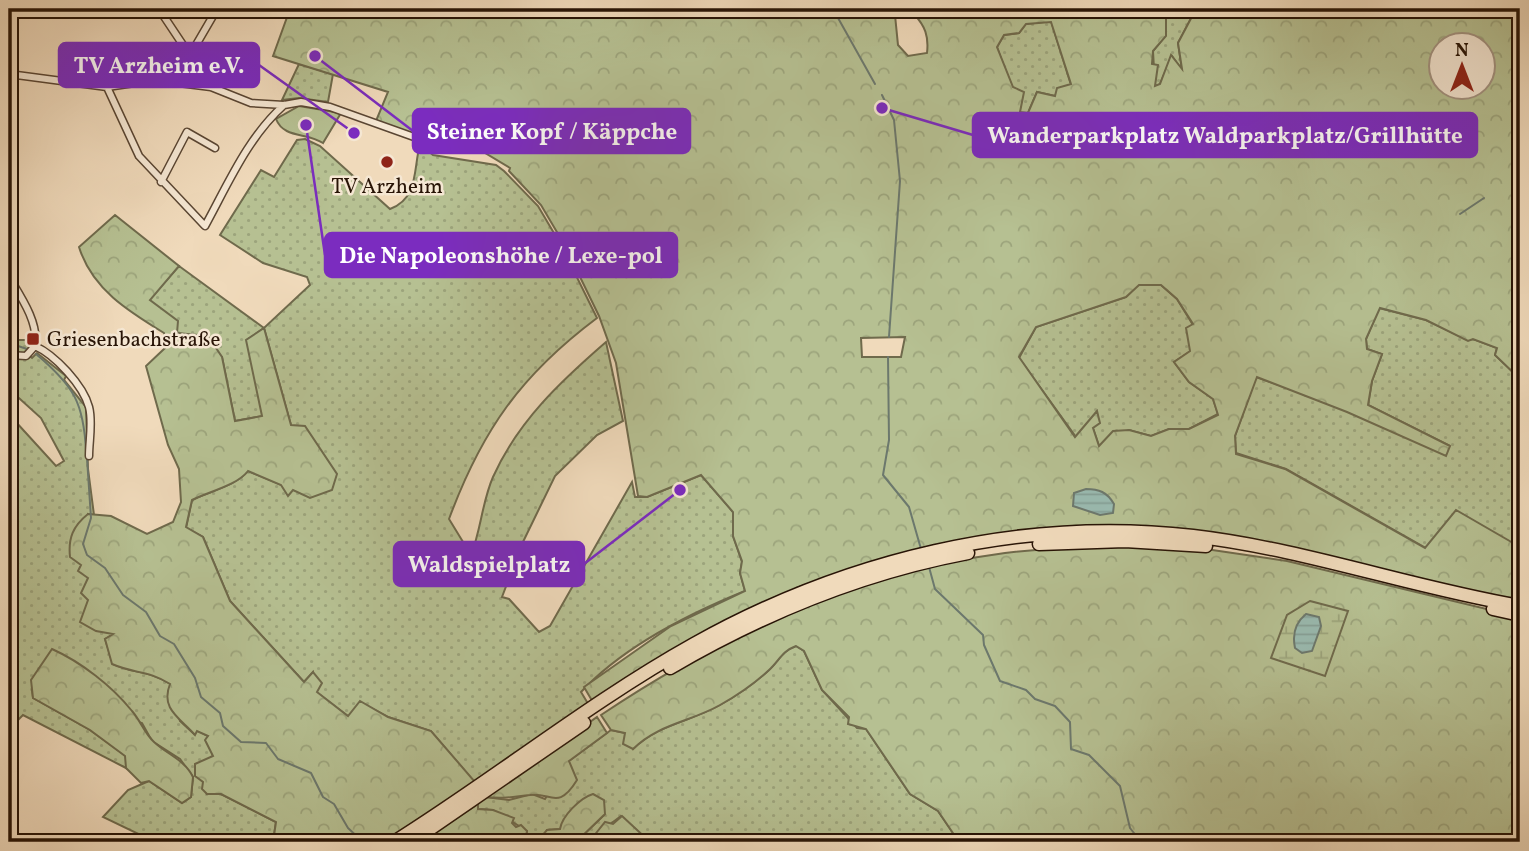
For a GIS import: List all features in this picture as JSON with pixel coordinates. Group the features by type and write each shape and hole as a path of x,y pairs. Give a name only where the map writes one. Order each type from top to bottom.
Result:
{"highway":[{"path":"394,842 476,794 658,675 741,628 806,595 930,561 1058,538 1146,533 1237,542 1291,552 1520,606"},
{"path":"1058,538 1157,542 1256,554 1520,615"},
{"path":"411,842 476,794"}],"street":[{"path":"16,9 35,12 43,9"},
{"path":"159,9 189,58 210,81 211,86"},
{"path":"189,58 217,9"},
{"path":"9,97 12,75 107,88 155,80 211,86 248,102 284,105 301,102 330,107 414,138"},
{"path":"107,88 139,156 205,226 250,144 266,122 284,105"},
{"path":"161,182 187,132 215,148"},
{"path":"9,277 28,313 35,334 35,346 26,356 9,355"},
{"path":"35,346 61,367 85,398 90,419 89,456"}],"green space":[{"path":"290,9 1166,9 1166,36 1153,51 1152,64 1158,65 1155,86 1160,84 1171,55 1182,69 1178,43 1196,9 1520,9 1520,379 1495,355 1497,348 1473,339 1468,341 1426,320 1380,308 1366,339 1367,349 1382,354 1372,381 1368,405 1450,446 1446,456 1347,412 1257,377 1235,436 1236,454 1285,469 1425,548 1456,510 1520,547 1520,604 1225,538 948,543 875,561 796,588 796,591 594,704 584,687 671,626 745,591 740,573 742,561 733,536 733,512 701,475 647,497 638,496 616,363 599,316 564,244 541,205 509,171 510,168 460,138 416,135 376,121 388,92 273,56","holes":["914,14 927,36 927,53 908,56 898,45 895,15","1051,22 1071,84 1057,88 1055,96 1037,92 1028,113 1020,112 1024,92 1013,87 997,47 1004,35 1019,33 1026,24","1139,285 1161,285 1177,299 1193,324 1186,328 1190,351 1174,362 1189,382 1213,399 1218,415 1189,429 1169,429 1151,436 1129,430 1113,431 1099,446 1093,428 1100,423 1097,411 1075,437 1019,357 1036,327 1126,297","905,337 901,357 862,357 861,338"]},
{"path":"1166,9 1196,9 1178,43 1182,70 1172,56 1160,84 1155,87 1153,51 1166,35"},
{"path":"1051,21 1071,85 1055,96 1037,92 1028,113 1020,113 997,47 1004,35 1019,33 1026,24"},
{"path":"299,64 333,74 328,102 299,98 282,100"},
{"path":"299,106 341,113 323,143 284,130 276,119"},
{"path":"305,139 320,146 390,209 406,198 410,190 420,144 433,155 496,165 538,206 561,245 597,318 546,361 507,406 475,458 449,519 471,555 489,487 515,438 557,387 606,342 623,421 597,435 555,476 522,544 502,597 509,599 539,632 550,626 632,482 635,497 647,497 701,475 733,512 733,536 742,562 740,573 745,591 679,621 616,660 581,692 590,707 476,784 431,731 388,717 360,702 349,717 316,692 313,672 304,682 230,601 203,537 186,528 192,500 230,484 248,471 282,485 291,425 264,328 310,285 307,277 263,263 220,235 261,170 274,177 297,140"},
{"path":"115,215 179,266 150,300 178,321 177,333 208,336 222,357 235,421 262,416 246,340 264,328 291,425 305,426 337,474 332,490 310,498 293,490 288,496 281,485 248,471 230,484 192,500 186,527 203,537 230,601 304,682 313,672 322,683 317,692 348,716 360,701 388,717 431,731 475,782 385,842 273,842 276,822 221,794 207,794 202,789 203,782 195,776 195,764 213,756 205,740 208,736 197,731 195,735 173,712 168,700 170,684 155,676 112,664 105,639 113,634 96,631 80,622 88,600 81,593 88,578 78,571 81,565 70,557 71,538 79,523 88,514 111,516 147,534 173,522 181,502 179,469 168,445 146,366 165,348 164,333 137,316 102,287 85,262 79,247"},
{"path":"179,266 264,328 247,340 263,416 235,421 222,357 195,336 177,333 149,300"},
{"path":"1139,284 1161,285 1177,299 1193,325 1188,333 1191,351 1174,362 1189,382 1213,399 1218,414 1189,429 1169,429 1151,436 1129,430 1099,446 1093,428 1097,412 1076,437 1019,358 1036,327 1126,297"},
{"path":"1379,308 1426,320 1468,340 1473,339 1497,348 1495,355 1520,379 1520,547 1508,542 1426,548 1286,469 1236,453 1235,436 1256,377 1450,446 1368,405 1372,381 1382,354 1367,349 1366,339"},
{"path":"9,340 26,340 31,345 25,352 32,358 37,353 66,376 64,380 86,407 88,469 94,515 88,514 82,565 88,578 88,600 115,634 105,639 113,664 155,676 171,684 180,721 194,734 197,730 208,736 213,756 203,782 207,794 221,794 276,822 273,842 155,842 103,817 128,790 149,781 182,803 191,797 193,777 180,759 152,741 142,723 32,690 33,698 90,730 126,756 126,768 23,715 9,729 9,420 15,421 56,466 64,461 41,418 9,389"},
{"path":"1185,546 1287,561 1520,617 1520,842 959,842 938,811 910,794 866,729 848,724 849,717 822,690 804,651 796,646 784,653 758,680 732,698 709,711 653,734 633,749 623,744 625,733 611,730 601,715 647,685 744,633 794,610 897,575 1005,553 1095,547"},
{"path":"1310,601 1348,611 1325,676 1271,658 1287,615"},
{"path":"796,646 804,651 822,690 857,728 866,729 910,794 938,811 959,842 650,842 621,816 593,837 593,842 576,842 605,814 560,829 547,830 543,842 525,842 527,831 493,810 478,809 478,804 485,797 509,800 532,794 545,799 569,761 611,730 625,733 633,749 653,734 709,711 732,698 758,680 784,653"},
{"path":"52,649 106,684 132,711 151,739 186,766 193,777 191,797 182,803 149,781 141,783 126,768 125,756 90,730 33,698 31,680"},
{"path":"597,717 607,733 569,761 577,780 565,795 559,798 537,795 485,797"},
{"path":"593,794 604,800 605,814 576,842 543,842 540,838 547,830 560,829 572,808"},
{"path":"478,804 478,809 493,810 514,818 512,823 516,827 521,825 527,831 525,842 421,842"},
{"path":"622,816 650,842 593,842 593,837 605,822 613,824"}],"water":[{"path":"1086,489 1105,494 1114,504 1113,513 1100,515 1073,506 1074,493"},
{"path":"1306,614 1319,617 1321,626 1312,651 1302,653 1295,648 1294,633 1299,621"}],"waterway":[{"path":"833,9 875,84"},
{"path":"882,95 894,120 900,181 889,337"},
{"path":"1460,214 1484,198"},
{"path":"9,343 27,349"},
{"path":"36,354 60,376 75,397 83,421 86,452"},
{"path":"888,357 889,440 883,475 909,507 921,549"},
{"path":"87,458 91,518 83,544 87,555 105,568 123,595 146,612 160,636 174,644 195,678 201,697 220,713 223,726 241,742 266,743 278,759 311,773 323,797 334,804 348,828 363,842"},
{"path":"929,567 935,589 983,635 984,645 1000,681 1026,690 1035,699 1055,706 1070,722 1071,749 1089,755 1120,786 1130,828 1141,842"}],"place":[{"name":"Steiner Kopf / Käppche","path":"315,56"},
{"name":"Wanderparkplatz Waldparkplatz/Grillhütte","path":"882,108"},
{"name":"Die Napoleonshöhe / Lexe-pol","path":"306,125"},
{"name":"TV Arzheim e.V.","path":"354,133"},
{"name":"TV Arzheim","path":"387,162"},
{"name":"Griesenbachstraße","path":"33,339"},
{"name":"Waldspielplatz","path":"680,490"}]}
